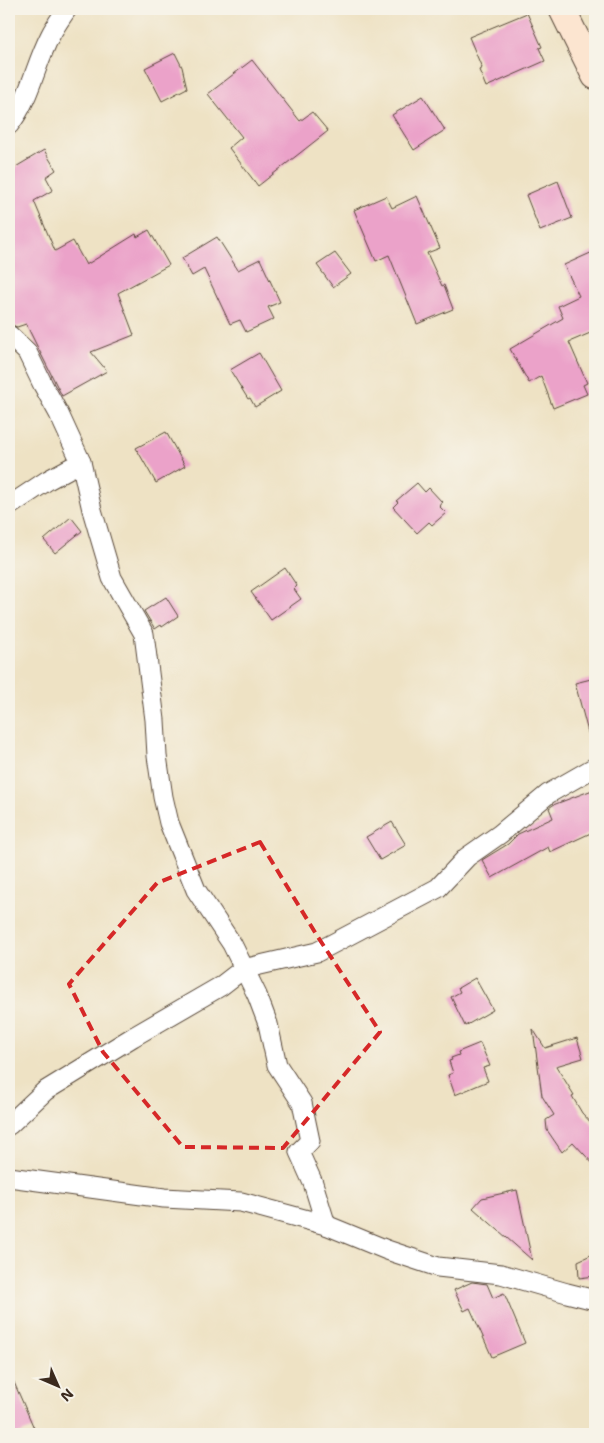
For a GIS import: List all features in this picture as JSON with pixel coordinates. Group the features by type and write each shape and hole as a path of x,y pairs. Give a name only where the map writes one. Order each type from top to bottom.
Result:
{"street":[{"path":"9,125 32,83 49,37 66,9"},
{"path":"562,9 595,76"},
{"path":"9,335 27,352 81,462 92,510 112,578 144,634 155,720 157,756 169,823 196,890 232,944 257,995 268,1024 277,1065 302,1103 310,1141 299,1152 313,1183 326,1225"},
{"path":"9,506 48,480 81,462"},
{"path":"9,1125 46,1091 221,986 244,969 317,952 438,888 467,857 500,834 548,794 595,767"},
{"path":"9,1177 164,1198 241,1202 326,1225 387,1250 438,1267 501,1274 595,1300"}],"highlighted area":[{"path":"260,842 316,934 380,1032 283,1148 183,1147 103,1052 69,984 157,883"}],"building":[{"path":"527,13 542,47 539,48 545,61 486,87 479,70 482,68 469,37"},
{"path":"175,53 182,67 187,88 162,101 145,68"},
{"path":"252,60 300,121 312,112 328,131 258,186 229,148 242,137 208,94"},
{"path":"423,96 445,130 414,150 392,115"},
{"path":"44,150 56,170 46,177 53,190 34,201 55,251 73,241 86,265 136,234 137,237 149,230 169,265 118,293 134,335 91,352 107,371 62,396 26,324 17,327 9,324 9,171"},
{"path":"558,181 572,218 540,231 526,195"},
{"path":"386,196 392,208 417,196 440,248 427,253 442,286 444,285 453,309 417,324 389,255 376,261 354,210"},
{"path":"217,237 238,270 260,259 280,302 268,307 274,319 246,332 240,320 230,324 204,269 192,276 182,258"},
{"path":"595,251 595,331 569,342 587,383 583,385 587,394 553,408 541,376 529,383 510,349 563,318 558,306 579,296 564,265"},
{"path":"335,253 351,274 333,287 317,265"},
{"path":"259,353 281,391 255,407 230,370"},
{"path":"166,432 185,466 156,483 136,448"},
{"path":"417,483 425,492 429,488 442,502 439,506 446,513 432,525 429,522 417,533 393,507 398,502 396,501"},
{"path":"71,517 82,531 55,553 44,540"},
{"path":"285,568 297,586 294,589 301,599 271,620 251,592"},
{"path":"166,597 178,616 162,627 161,625 155,629 144,611"},
{"path":"595,678 595,736 589,736 575,683"},
{"path":"595,789 595,831 550,852 548,847 492,878 482,860 508,844 518,834 553,818 549,808 553,805"},
{"path":"392,822 406,845 380,860 366,837"},
{"path":"475,978 493,1010 465,1026 451,997 460,992 458,988"},
{"path":"533,1029 545,1048 577,1038 583,1058 556,1066 574,1095 572,1096 582,1113 595,1127 595,1166 573,1142 562,1152 547,1130 546,1120 554,1115 542,1096"},
{"path":"480,1043 490,1066 483,1068 488,1081 455,1095 448,1075 453,1073 449,1061 452,1060 451,1058 459,1055 458,1052"},
{"path":"517,1190 532,1260 473,1208 482,1198"},
{"path":"595,1253 595,1276 579,1278 578,1261"},
{"path":"472,1282 487,1284 493,1298 504,1293 525,1343 492,1357 470,1308 464,1311 454,1290"},
{"path":"9,1371 34,1428 19,1434 9,1434"}]}
